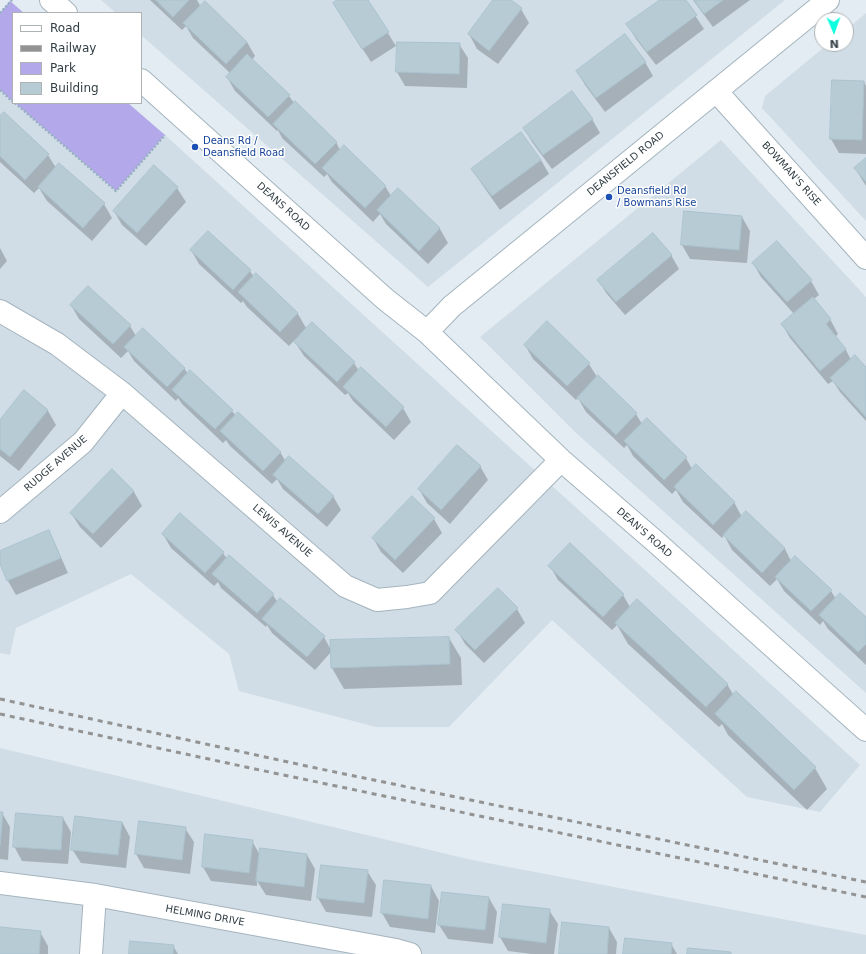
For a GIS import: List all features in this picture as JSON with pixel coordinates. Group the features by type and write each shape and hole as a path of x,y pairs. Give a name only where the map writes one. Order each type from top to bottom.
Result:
{"street":[{"path":"51,0 65,12"},
{"name":"DEANSFIELD ROAD","path":"427,332 452,306 828,0"},
{"name":"DEANS ROAD","path":"142,81 385,299 427,332"},
{"name":"BOWMAN'S RISE","path":"716,91 866,258"},
{"name":"LEWIS AVENUE","path":"0,311 57,344 122,393 345,586 377,600 430,593 561,460"},
{"name":"DEAN'S ROAD","path":"427,332 561,460 657,543 866,730"},
{"name":"RUDGE AVENUE","path":"0,512 83,442 122,393"},
{"name":"HELMING DRIVE","path":"0,883 95,895 396,950 410,954"},
{"path":"92,954 95,895"}],"path":[{"path":"0,13 12,0"},
{"path":"0,90 12,100"},
{"path":"16,104 116,191 181,116"}],"shaded area":[{"path":"101,0 785,0 428,287 142,36 142,12 115,12"},
{"path":"866,13 866,221 762,108 765,96 818,52 854,52 854,23"},
{"path":"0,90 12,101 12,104 16,104 116,191 165,135 860,765 820,812 747,797 552,620 449,727 376,727 239,691 229,654 131,574 16,628 10,655 0,653"},
{"path":"721,140 866,297 866,693 575,432 480,337"},
{"path":"0,748 472,860 866,935 866,954 0,954"}],"green space":[{"path":"10,1 23,12 12,12 12,101 0,90 0,13"},
{"path":"16,104 129,104 165,135 116,191"}],"building":[{"path":"156,0 189,0 173,17"},
{"path":"337,0 368,0 389,32 362,49 333,3"},
{"path":"493,0 511,0 522,8 489,51 468,34"},
{"path":"660,0 686,0 697,15 647,52 626,24"},
{"path":"694,0 723,0 704,14"},
{"path":"205,1 247,42 226,64 183,23"},
{"path":"625,34 646,62 596,98 576,71"},
{"path":"397,42 460,43 459,74 396,72"},
{"path":"247,54 290,95 268,117 226,77"},
{"path":"832,80 864,81 862,140 830,139"},
{"path":"572,91 593,119 543,155 523,128"},
{"path":"295,101 337,142 315,164 273,124"},
{"path":"4,112 49,154 25,180 0,156 0,116"},
{"path":"521,132 541,160 492,196 471,169"},
{"path":"344,145 386,186 365,208 322,168"},
{"path":"866,158 866,182 854,168"},
{"path":"59,163 105,203 83,228 38,187"},
{"path":"154,165 178,187 137,233 113,211"},
{"path":"398,188 440,228 419,251 377,210"},
{"path":"684,211 742,216 739,250 681,245"},
{"path":"208,231 251,270 233,290 190,250"},
{"path":"653,233 672,255 616,302 597,280"},
{"path":"777,241 812,280 787,302 752,263"},
{"path":"256,273 298,313 280,332 238,292"},
{"path":"88,286 131,325 113,344 70,305"},
{"path":"813,297 831,319 826,324 846,349 820,371 781,324"},
{"path":"547,321 590,363 567,386 524,345"},
{"path":"312,322 355,362 337,382 294,342"},
{"path":"143,328 185,368 167,387 124,347"},
{"path":"855,355 866,367 866,417 830,378"},
{"path":"361,367 404,407 386,427 343,387"},
{"path":"190,370 233,410 215,429 172,390"},
{"path":"598,375 637,413 616,435 577,398"},
{"path":"24,390 48,410 10,457 0,449 0,420"},
{"path":"238,412 281,452 263,471 220,431"},
{"path":"647,418 687,457 664,480 624,441"},
{"path":"457,445 481,466 441,510 418,489"},
{"path":"289,456 334,496 318,514 273,475"},
{"path":"696,464 735,502 713,525 674,487"},
{"path":"112,469 134,491 93,534 70,513"},
{"path":"412,496 435,518 395,560 372,538"},
{"path":"746,511 785,548 762,573 723,535"},
{"path":"180,513 224,552 205,573 162,534"},
{"path":"49,530 61,558 7,581 0,564 0,551"},
{"path":"570,543 624,594 603,617 548,566"},
{"path":"229,555 274,594 257,613 212,574"},
{"path":"795,556 832,590 811,611 775,577"},
{"path":"498,588 518,608 475,650 455,630"},
{"path":"840,593 866,617 866,644 858,652 819,615"},
{"path":"280,598 325,636 307,657 262,619"},
{"path":"637,599 728,684 706,707 615,623"},
{"path":"449,637 450,664 331,668 330,640"},
{"path":"736,691 816,767 794,790 715,714"},
{"path":"0,812 3,812 0,845"},
{"path":"16,813 63,817 61,850 13,847"},
{"path":"75,816 122,822 118,855 71,850"},
{"path":"139,821 186,827 182,860 135,854"},
{"path":"205,834 253,840 249,873 202,867"},
{"path":"260,848 307,854 304,887 256,881"},
{"path":"321,865 368,870 364,903 317,898"},
{"path":"384,880 431,885 428,919 381,913"},
{"path":"442,892 489,897 485,930 438,925"},
{"path":"503,904 550,909 546,943 499,937"},
{"path":"562,922 609,927 607,954 559,954"},
{"path":"0,927 41,931 39,954 0,954"},
{"path":"625,938 672,943 671,954 623,954"},
{"path":"130,941 174,945 173,954 129,954"},
{"path":"688,948 731,952 731,954 687,954"}],"railway":[{"path":"0,699 311,767 866,882"},
{"path":"0,714 866,897"}],"place":[{"name":"Deans Rd / Deansfield Road","path":"195,147"},
{"name":"Deansfield Rd / Bowmans Rise","path":"609,197"}]}
